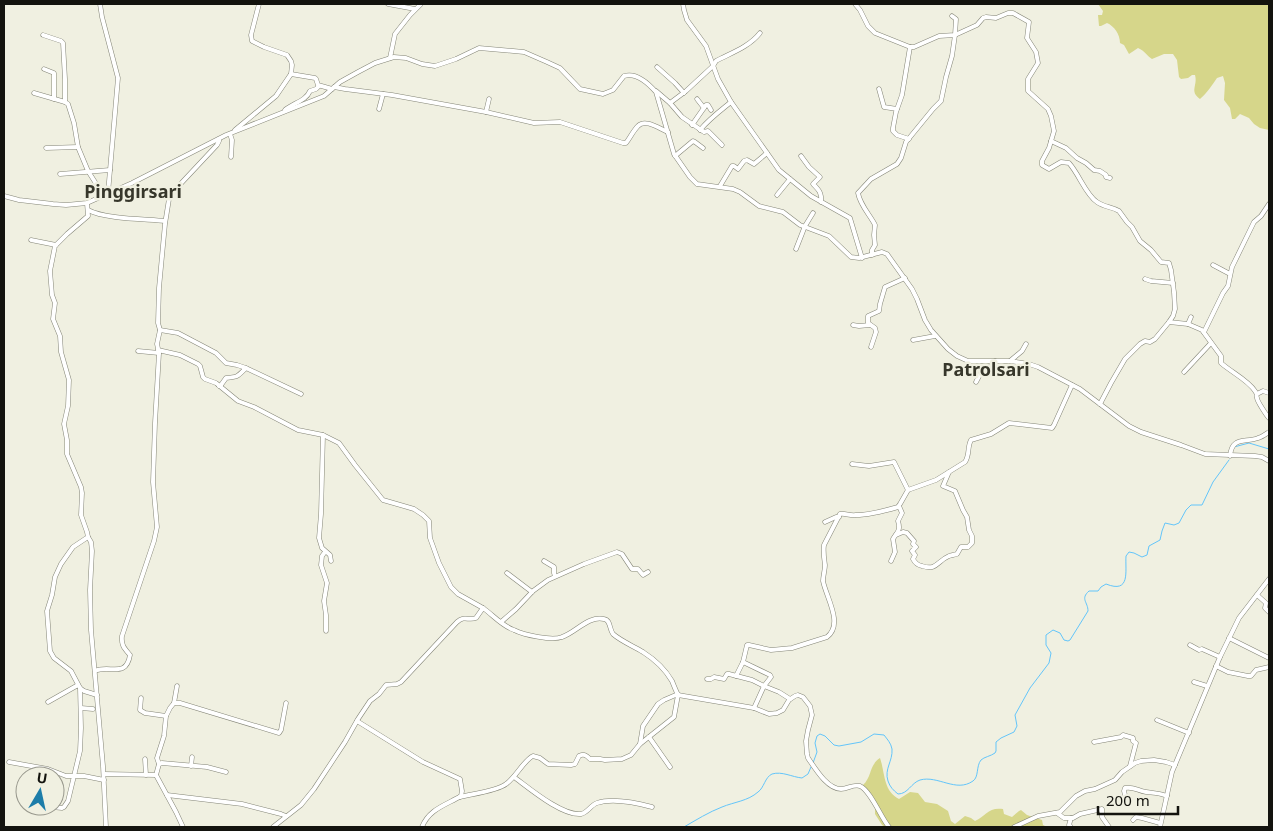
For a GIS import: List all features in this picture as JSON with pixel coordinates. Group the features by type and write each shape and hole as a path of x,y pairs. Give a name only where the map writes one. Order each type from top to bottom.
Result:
{"street":[{"path":"100,4 118,78 108,193"},
{"path":"230,133 276,96 291,74 292,65 287,55 252,41 259,4"},
{"path":"388,4 415,9"},
{"path":"390,58 395,34 421,4"},
{"path":"683,4 687,20 706,46 718,78 731,102 779,170 811,196 850,218 862,258"},
{"path":"855,4 868,26 875,32 910,47 939,36 955,35 977,26 986,17 998,17 1014,13 1029,22 1027,38 1036,52 1038,64 1028,79 1028,91 1051,113 1054,131 1042,165 1049,169 1061,162 1069,163 1092,198 1104,206 1119,210 1132,226 1140,241 1161,262 1169,263 1173,282 1175,309 1169,322 1154,340 1150,342 1145,341 1140,344 1126,358 1100,404"},
{"path":"872,255 875,245 875,225 858,195 871,179 897,164 906,142 932,109 941,101 955,35 956,19 952,16"},
{"path":"670,103 684,93 716,61 748,45 760,33"},
{"path":"43,34 63,43 65,102 74,123 78,147 95,182 98,197"},
{"path":"910,47 903,92 897,109 893,131 897,135 910,139"},
{"path":"4,196 19,200 53,204 87,203 132,183 230,133 324,96 340,82 375,63 401,57 435,66 479,48 529,54 562,70 577,87 603,94 613,90 624,76 628,74 635,76 653,88 692,125 705,132 708,131 722,145"},
{"path":"657,67 684,93"},
{"path":"44,69 54,73 54,99"},
{"path":"291,74 315,78 319,86"},
{"path":"284,112 290,106 307,97 310,91 319,86 383,94 486,112 534,123 560,122 625,143 638,125 642,123 647,123 668,132"},
{"path":"653,88 658,94 672,150 690,178 697,184 720,186 740,192 764,208 784,212 797,223 829,236 851,257 862,258 882,252 887,254 917,299 925,320 936,336 960,358 968,361 1010,361 1033,365 1084,392 1129,426 1141,432 1205,454 1232,453 1259,456 1269,461"},
{"path":"879,89 884,107 897,109"},
{"path":"34,93 65,102"},
{"path":"380,109 383,94"},
{"path":"486,112 489,99"},
{"path":"697,99 704,108"},
{"path":"700,130 709,119 731,102"},
{"path":"692,125 698,111 708,106 711,110"},
{"path":"230,133 232,140 230,156"},
{"path":"95,671 99,669 118,670 128,663 130,656 122,646 122,636 157,527 154,482 158,335 160,330 158,323 159,295 165,221 170,196 217,145 219,138"},
{"path":"675,156 693,141 703,148"},
{"path":"1051,141 1066,148 1094,170 1100,171 1110,178"},
{"path":"46,148 78,147"},
{"path":"720,186 732,166 738,169 747,160 754,164 767,153"},
{"path":"801,156 809,168 820,177 813,184 819,190 821,202"},
{"path":"60,174 110,170"},
{"path":"777,195 790,179"},
{"path":"163,191 170,196"},
{"path":"87,203 88,216 56,245 52,256 50,279 55,303 53,319 60,336 69,380 68,406 64,428 68,454 81,487 81,515 92,551 91,624 104,774 106,827"},
{"path":"1204,332 1228,286 1232,267 1254,222 1261,216 1269,204"},
{"path":"88,210 113,216 165,221"},
{"path":"796,249 813,212"},
{"path":"31,240 56,245"},
{"path":"1213,265 1230,274"},
{"path":"871,347 876,332 875,328 868,323 868,317 879,311 884,288 904,278"},
{"path":"1145,279 1173,282"},
{"path":"1188,324 1191,317"},
{"path":"1169,322 1188,324 1204,332 1221,356 1222,364 1250,386 1257,394 1257,399 1269,418"},
{"path":"853,326 870,325"},
{"path":"160,330 178,333 216,353 226,363 246,368 301,394"},
{"path":"913,340 936,336"},
{"path":"1184,372 1211,343"},
{"path":"1010,361 1022,351 1026,344"},
{"path":"138,351 158,351 180,356 198,364 203,377 208,381 216,383 238,401 254,407 293,428 323,435 342,445 355,465 383,500 414,509 424,515 430,525 430,538 439,563 451,588 515,631 535,636 557,638 563,637 590,621 599,618 605,619 608,621 613,633 656,662 672,681 678,694 674,716 640,744 631,755 622,759 605,760 600,758 591,759 582,754 575,764 571,765 548,764 540,758 533,756 528,759 505,785 460,797 436,809 426,819 422,827"},
{"path":"976,382 983,368 994,366 995,361"},
{"path":"218,386 226,378 232,379 237,377 246,368"},
{"path":"736,676 743,662 747,645 770,650 792,648 827,637 830,634 835,620 823,578 825,566 824,545 841,513 852,516 861,515 899,506 908,490 927,484 965,462 971,440 991,434 1008,424 1053,427 1072,385"},
{"path":"1257,394 1261,391 1269,393"},
{"path":"1232,453 1234,444 1259,438 1269,432"},
{"path":"323,435 319,538 320,544 325,552 330,555 332,561"},
{"path":"852,464 869,466 894,462 908,490"},
{"path":"896,535 905,532 909,535 916,547 912,551 915,555 913,560 918,565 928,568 934,567 948,557 957,554 961,547 968,547 972,543 967,517 962,510 956,491 943,486 948,472"},
{"path":"892,561 895,552 893,539 899,527 898,521 902,513 899,506"},
{"path":"825,522 839,517"},
{"path":"88,537 73,547 61,564 55,577 47,611 51,654 71,671 84,691 97,695"},
{"path":"325,552 322,556 321,565 327,583 324,601 326,631"},
{"path":"501,622 544,582 617,552 622,554 632,569 637,569 643,575 648,572"},
{"path":"544,561 554,567 554,574 556,576"},
{"path":"506,573 532,592"},
{"path":"1133,820 1138,817 1160,825 1175,765 1207,686 1239,618 1268,582"},
{"path":"1257,595 1266,603 1265,608 1269,612"},
{"path":"273,827 301,805 314,789 367,706 384,687 401,682 461,618 476,618 483,608"},
{"path":"1229,638 1269,658"},
{"path":"1190,645 1220,657"},
{"path":"743,662 770,676 771,679 764,686 754,708"},
{"path":"1216,666 1228,672 1248,676 1251,676 1256,670 1269,667"},
{"path":"707,679 713,677 724,679 728,674 752,680 790,699"},
{"path":"1194,682 1207,686"},
{"path":"48,702 79,686"},
{"path":"65,806 68,801 80,747 82,728 79,686"},
{"path":"177,686 174,703 166,716 156,775 183,827"},
{"path":"640,744 643,726 658,704 678,694 754,708 769,714 778,713 785,708 790,699 798,695 803,697 811,711 812,719 806,741 806,754 811,762 826,781 836,788 862,787 873,799 889,827"},
{"path":"141,698 140,710 166,716"},
{"path":"174,703 180,703 279,733 286,703"},
{"path":"81,708 93,709"},
{"path":"1158,720 1189,733"},
{"path":"357,721 423,762 459,777 462,791 460,797"},
{"path":"1094,742 1123,735 1133,738 1133,741 1136,743 1130,766"},
{"path":"649,737 670,767"},
{"path":"191,766 192,757"},
{"path":"145,759 146,775"},
{"path":"1014,827 1046,813 1056,813 1062,810 1072,798 1085,791 1116,780 1138,761 1161,761 1175,765"},
{"path":"8,762 48,769 66,776 74,775 104,780"},
{"path":"159,764 207,767 226,772"},
{"path":"104,774 156,775"},
{"path":"514,777 558,808 580,814 596,804 606,802 638,803 652,806"},
{"path":"1125,795 1124,791 1126,788 1131,787 1167,796"},
{"path":"167,795 242,804 286,816"},
{"path":"1056,813 1064,818 1071,818 1102,807 1102,817 1109,827"},
{"path":"1071,818 1069,826 1071,827"}],"shaded area":[{"path":"1098,4 1269,4 1269,130 1260,128 1249,118 1240,114 1235,119 1232,119 1230,108 1224,100 1225,83 1223,76 1217,78 1200,99 1194,91 1195,75 1181,79 1179,77 1177,60 1173,54 1164,54 1152,59 1138,48 1129,54 1124,45 1120,43 1118,34 1112,26 1107,23 1099,26 1098,15 1102,15 1103,11"},
{"path":"880,758 885,781 894,796 899,799 910,792 918,793 925,802 937,804 948,811 951,821 955,824 965,816 975,821 994,809 1003,809 1004,814 1012,817 1021,810 1027,815 1042,820 1043,825 1047,827 885,827 875,814 875,800 863,785 874,764"}],"waterway":[{"path":"1234,447 1249,443 1269,449"},
{"path":"813,763 817,752 815,743 817,736 820,734 825,736 834,745 839,746 861,742 874,734 884,735 892,749 887,777 890,785 898,794 901,794 920,780 927,779 954,785 967,784 973,781 981,760 995,753 996,742 1014,732 1017,726 1015,715 1030,688 1049,663 1051,653 1046,645 1046,635 1053,630 1060,633 1064,640 1070,640 1088,611 1086,594 1089,591 1098,591 1106,584 1120,586 1125,579 1126,556 1129,552 1142,557 1147,555 1149,546 1160,540 1165,523 1174,525 1179,523 1191,505 1202,505 1213,482 1229,460"},
{"path":"684,827 717,809 754,795 772,774 776,773 802,778 808,774 811,767"}],"district":[{"name":"Pinggirsari","path":"133,192"},
{"name":"Patrolsari","path":"986,370"}]}
